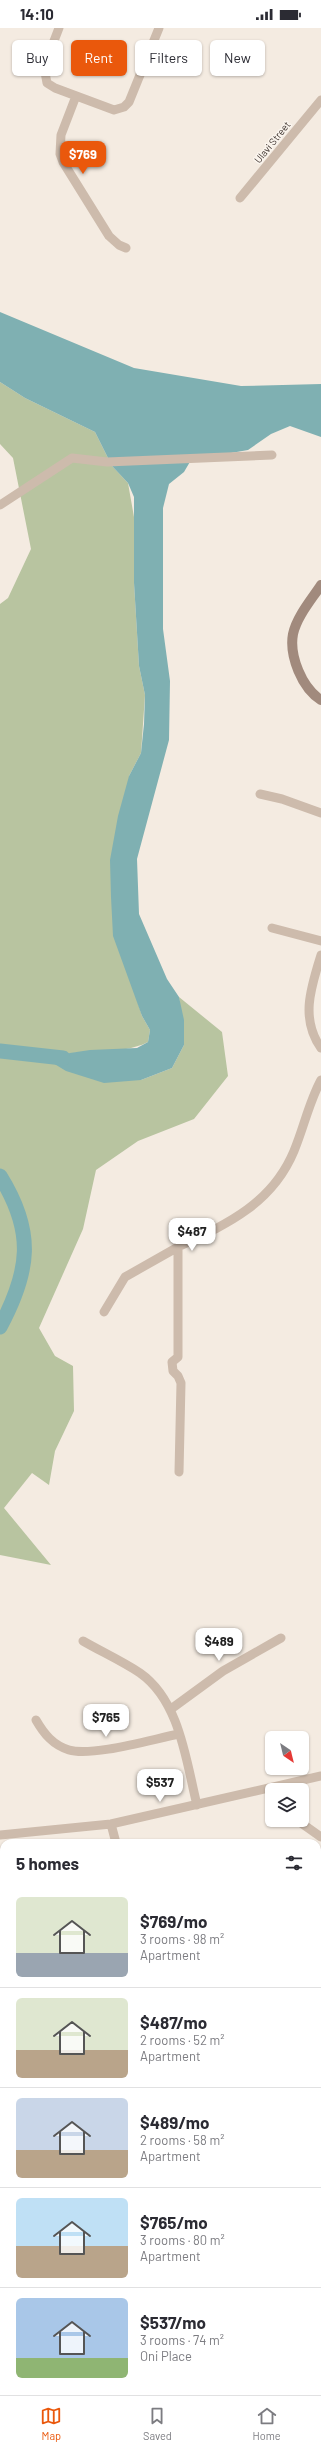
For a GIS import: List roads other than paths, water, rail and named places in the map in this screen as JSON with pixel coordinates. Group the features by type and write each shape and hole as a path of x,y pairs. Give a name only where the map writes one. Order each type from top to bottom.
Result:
{"street":[{"path":"59,28 44,67 44,76 50,85 111,110 121,109 127,104 159,28"},
{"path":"76,96 61,136 62,158 110,236 119,245 126,248"},
{"name":"Ulavi Street","path":"240,198 321,100"},
{"path":"0,505 72,458 107,462 179,458 193,460 231,455 272,455"},
{"path":"321,585 301,615 293,634 294,652 300,676 313,695 321,700"},
{"path":"260,794 282,798 321,813"},
{"path":"272,928 321,941"},
{"path":"321,955 308,1008 308,1022 314,1038 321,1048"},
{"path":"104,1312 125,1278 178,1247 243,1214 265,1197 294,1152 321,1080"},
{"path":"178,1247 178,1356 172,1362 172,1367 181,1383 179,1472"},
{"path":"171,1709 223,1672 281,1638"},
{"path":"83,1641 140,1673 165,1698 171,1709 197,1805"},
{"path":"36,1720 45,1735 54,1742 70,1750 92,1751 178,1734"},
{"path":"295,1783 321,1776"},
{"path":"0,1835 111,1824 265,1791"},
{"path":"111,1824 115,1839"},
{"path":"307,1827 321,1837"}],"water":[{"path":"0,312 134,368 241,386 321,384 321,437 290,426 271,434 248,450 191,460 184,472 169,484 163,508 163,629 170,681 169,740 137,859 139,914 167,979 179,997 184,1020 184,1045 172,1068 141,1080 104,1083 66,1071 43,1057 90,1050 137,1048 148,1042 150,1030 142,1016 113,936 111,897 110,860 118,816 129,776 141,753 144,724 145,695 139,666 134,583 134,497 128,483 112,466 95,432 25,398 0,382"}],"waterway":[{"path":"0,1051 63,1058"},
{"path":"0,1176 19,1215 23,1234 24,1252 18,1288 0,1327"}]}
